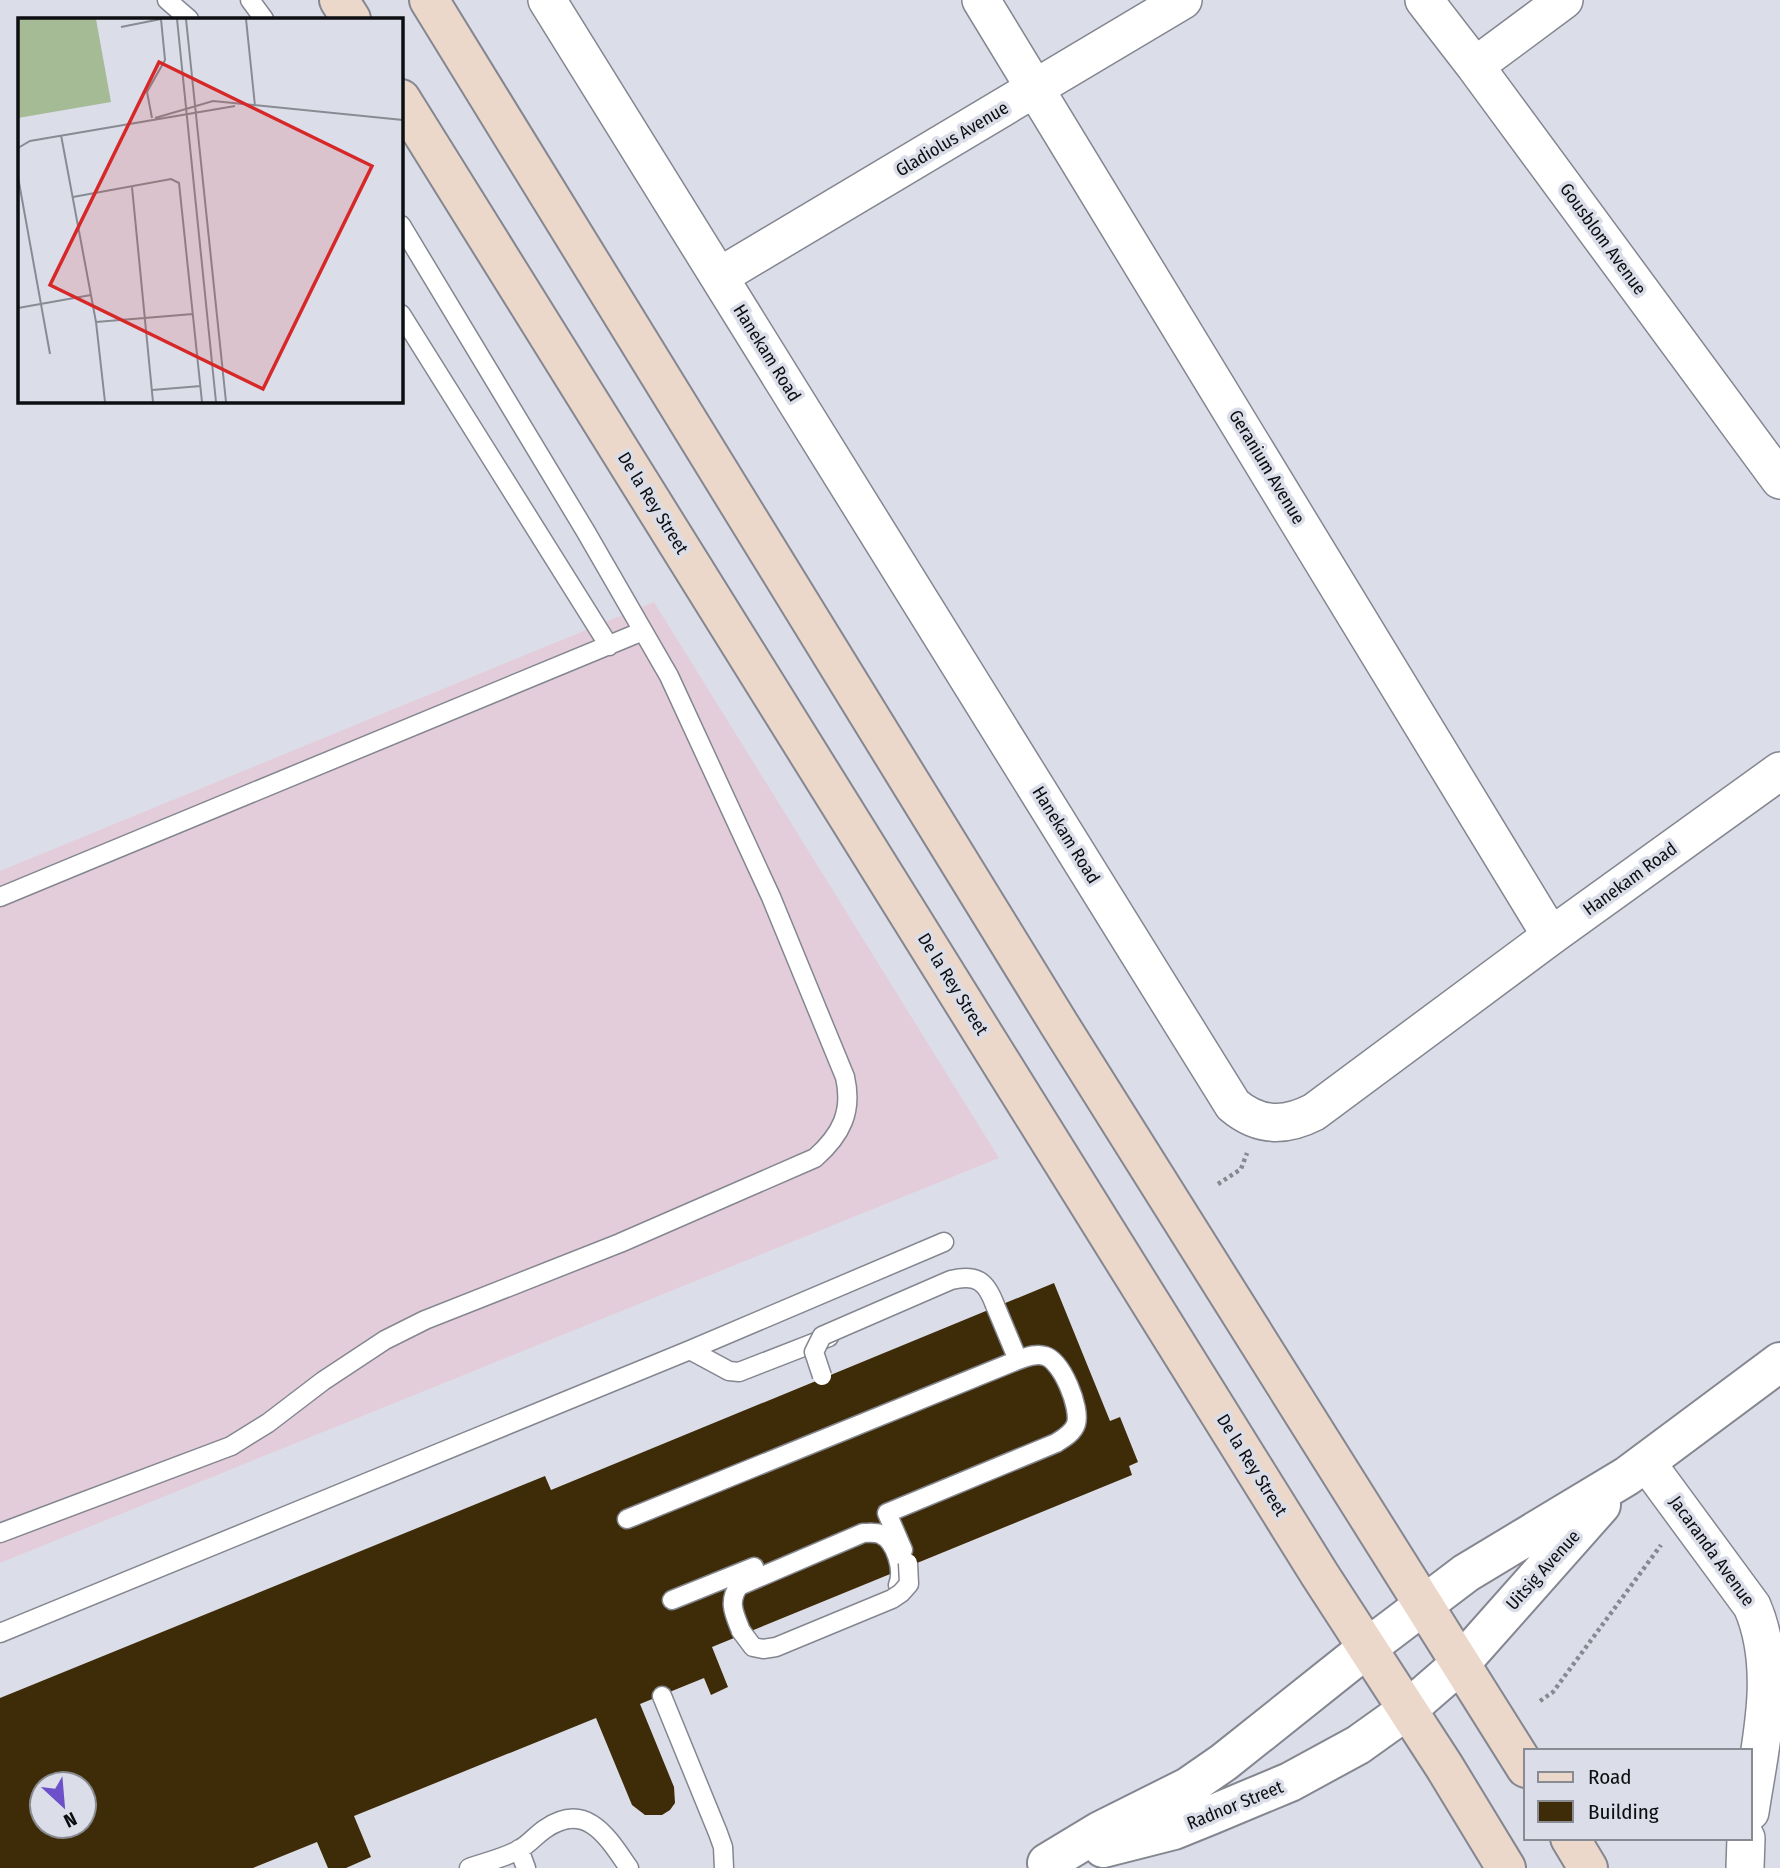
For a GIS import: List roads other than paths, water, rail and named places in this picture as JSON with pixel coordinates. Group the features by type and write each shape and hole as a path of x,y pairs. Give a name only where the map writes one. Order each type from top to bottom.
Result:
{"main road":[{"path":"339,0 350,18"},
{"path":"429,0 1066,1036 1524,1765"},
{"name":"De la Rey Street","path":"402,101 1506,1868"},
{"path":"1571,1840 1588,1868"}],"street":[{"name":"Hanekam Road","path":"547,0 1233,1105 1245,1115 1268,1122 1285,1123 1297,1121 1314,1112 1780,771"},
{"name":"Geranium Avenue","path":"981,0 1551,936"},
{"name":"Gladiolus Avenue","path":"720,276 1183,0"},
{"name":"Gousblom Avenue","path":"1424,0 1780,480"},
{"path":"1475,66 1564,0"},
{"name":"Uitsig Avenue","path":"1367,1648 1466,1573 1637,1469 1780,1362"},
{"name":"Uitsig Avenue","path":"1407,1710 1460,1664 1637,1469"},
{"name":"Jacaranda Avenue","path":"1637,1469 1752,1606 1762,1626 1769,1664 1768,1692 1752,1799"},
{"name":"Radnor Street","path":"1040,1866 1100,1831 1188,1787 1224,1762 1367,1648"},
{"name":"Radnor Street","path":"1040,1866 1174,1830 1290,1783 1358,1745 1407,1710"},
{"path":"1745,1868 1746,1840"}],"lane":[{"path":"167,0 188,18"},
{"path":"250,0 263,18"},
{"path":"0,1533 231,1446 385,1340 425,1320 620,1243 815,1158 830,1145 842,1125 849,1096 845,1077 771,897 669,676 586,532 402,227"},
{"path":"402,316 609,646"},
{"path":"0,897 643,631"},
{"path":"0,1633 690,1350 944,1242"},
{"path":"822,1376 814,1352 822,1336 951,1280 975,1279 990,1292 991,1307"},
{"path":"690,1350 729,1371 739,1372 963,1284 977,1289 991,1307 1018,1360"},
{"path":"627,1519 1035,1354 1055,1361 1061,1370 1077,1413 1076,1426 1069,1435 1056,1443 672,1600"},
{"path":"887,1513 904,1565 909,1584 901,1593 776,1647 753,1647 738,1633 732,1602 739,1586 863,1533 879,1534 887,1539 904,1565"},
{"path":"662,1696 718,1832 723,1847 724,1868"},
{"path":"469,1868 519,1849 547,1827 571,1819 584,1819 604,1833 629,1868"},
{"path":"519,1849 526,1868"}]}
